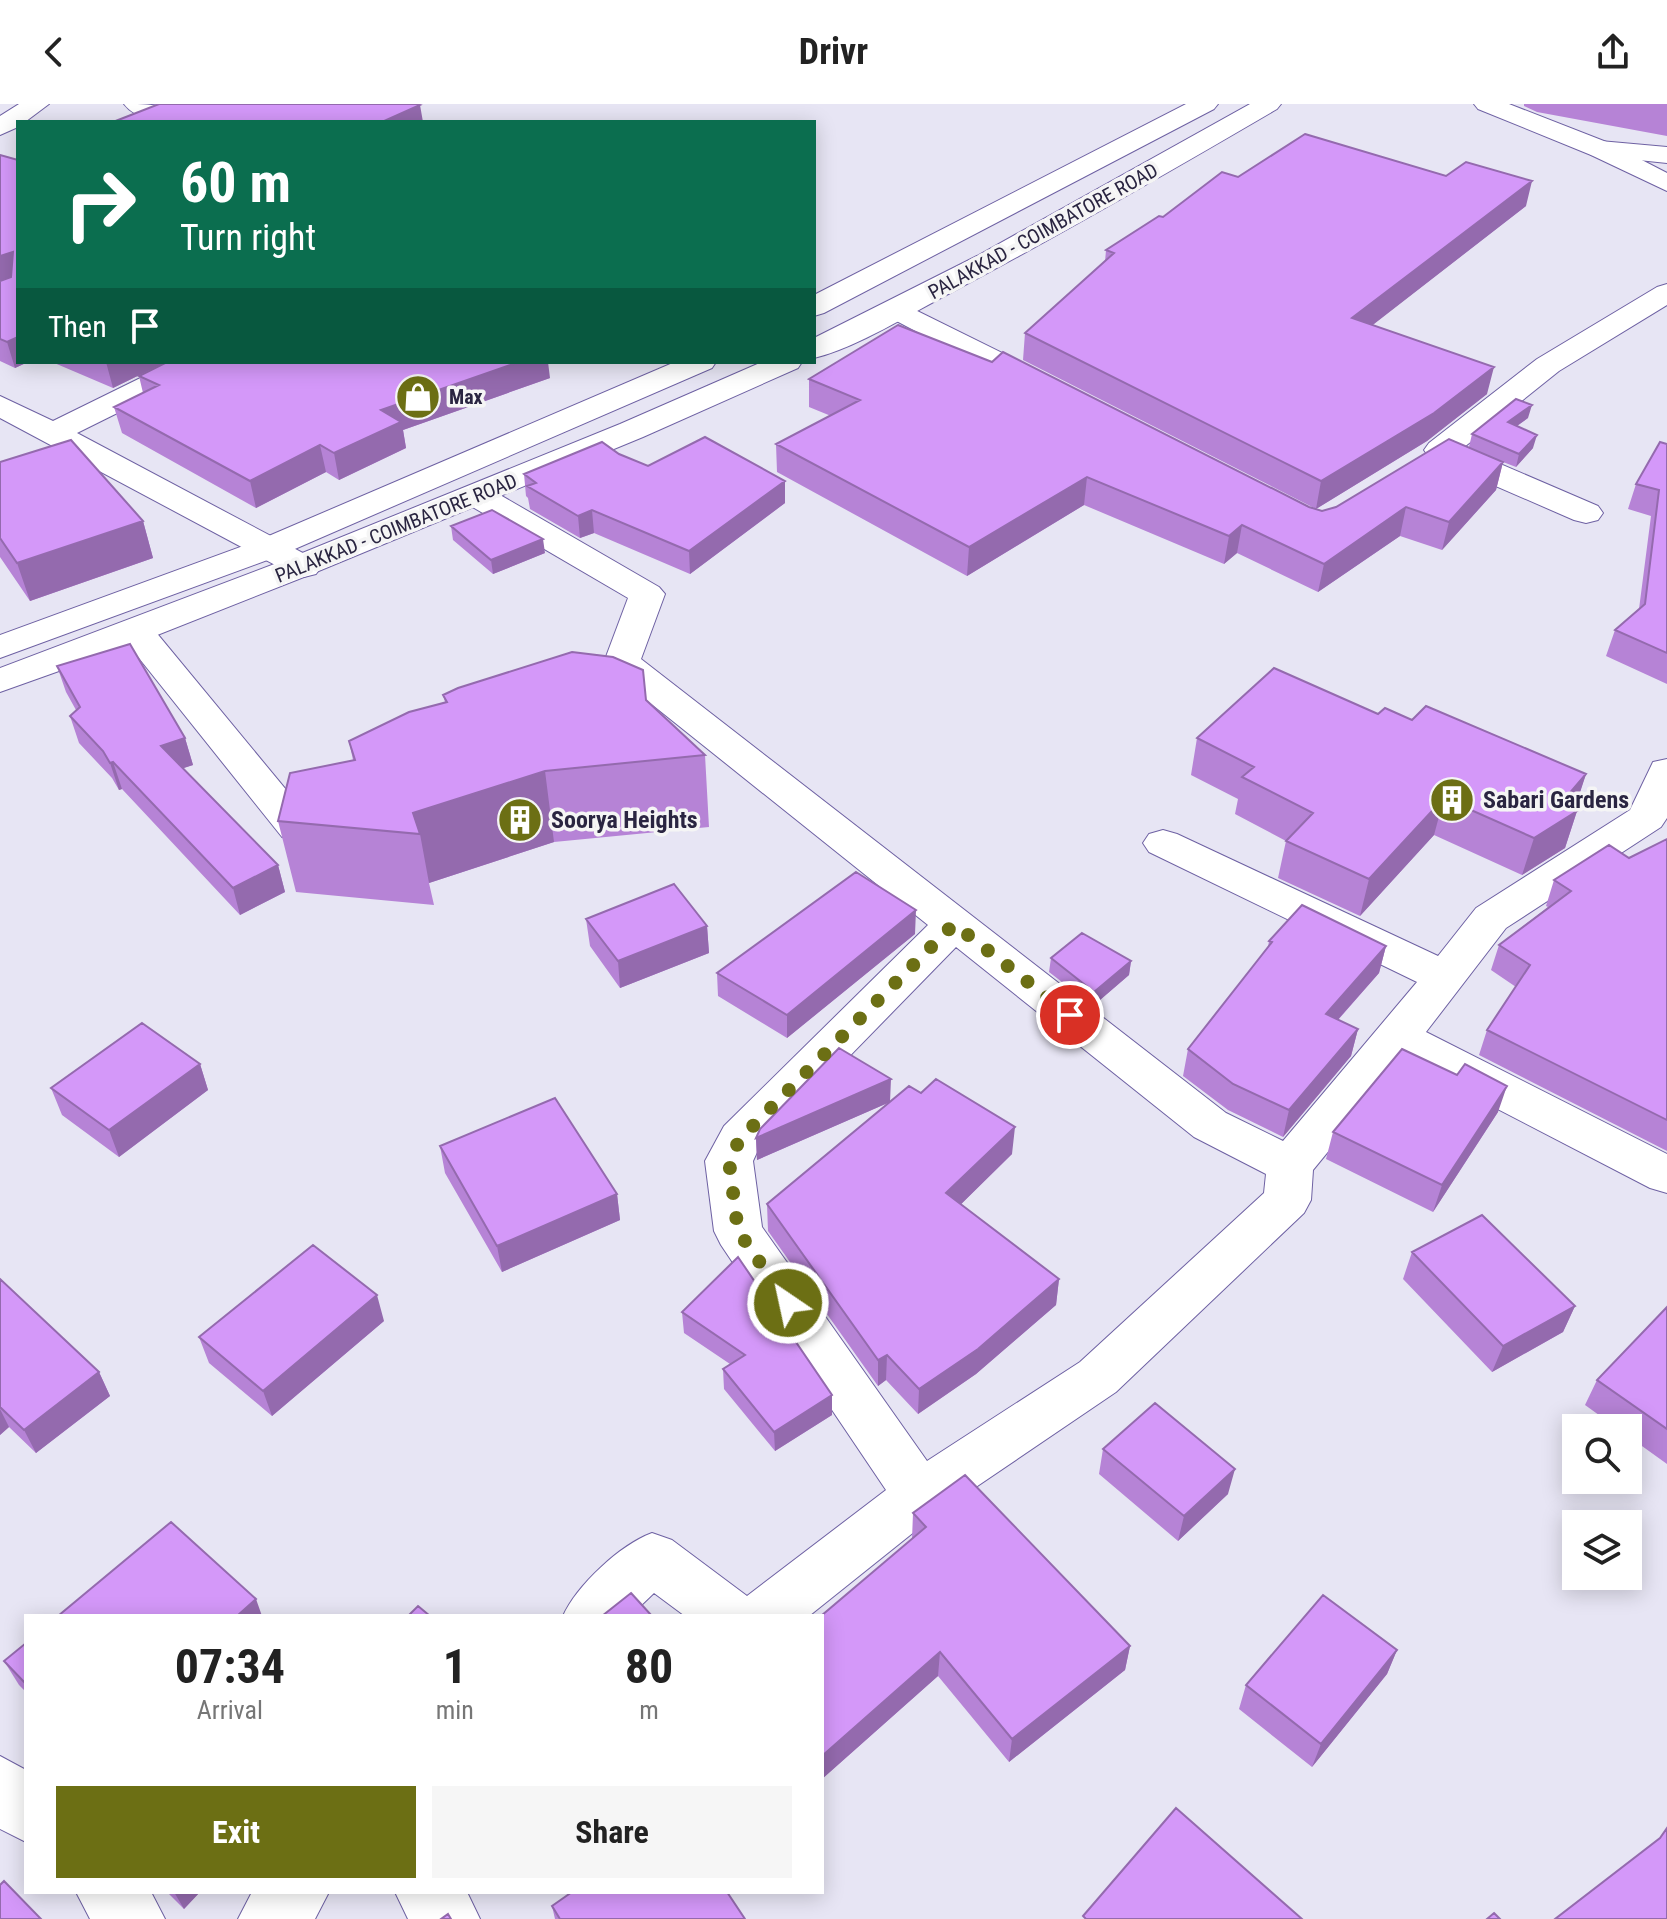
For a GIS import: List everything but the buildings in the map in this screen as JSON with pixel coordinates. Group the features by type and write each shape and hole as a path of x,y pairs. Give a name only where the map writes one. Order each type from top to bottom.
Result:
{"street":[{"path":"0,127 36,104"},
{"path":"137,104 175,120"},
{"name":"PALAKKAD - COIMBATORE ROAD","path":"816,306 1205,104"},
{"name":"PALAKKAD - COIMBATORE ROAD","path":"816,348 897,310 1069,219 1268,104"},
{"path":"1487,104 1600,149 1667,183"},
{"path":"1600,149 1667,155"},
{"path":"1586,513 1428,458 1548,365 1667,293"},
{"path":"897,310 1079,404"},
{"path":"55,432 193,364"},
{"name":"PALAKKAD - COIMBATORE ROAD","path":"0,681 137,633 304,567 783,364"},
{"path":"689,367 713,396"},
{"name":"PALAKKAD - COIMBATORE ROAD","path":"0,647 269,548 689,367"},
{"path":"0,405 304,567"},
{"path":"476,495 647,594 622,662 1210,1125 1290,1165"},
{"path":"137,633 296,828 366,792"},
{"path":"769,1614 920,1495 1098,1377 1287,1200 1290,1165 1491,918 1647,818 1667,771"},
{"path":"1163,843 1445,977"},
{"path":"920,1495 738,1231 729,1161 740,1139 954,924"},
{"path":"1397,1037 1667,1175"},
{"path":"593,1614 652,1558 726,1614"},
{"path":"0,1786 24,1810"},
{"path":"109,1894 134,1919"},
{"path":"269,1919 296,1894"},
{"path":"428,1894 449,1919"}],"place":[{"name":"Max","path":"418,397"},
{"name":"Sabari Gardens","path":"1452,800"},
{"name":"Soorya Heights","path":"520,820"}],"route":[{"path":"788,1303 738,1231 729,1161 740,1139 954,924 1070,1015"}]}
